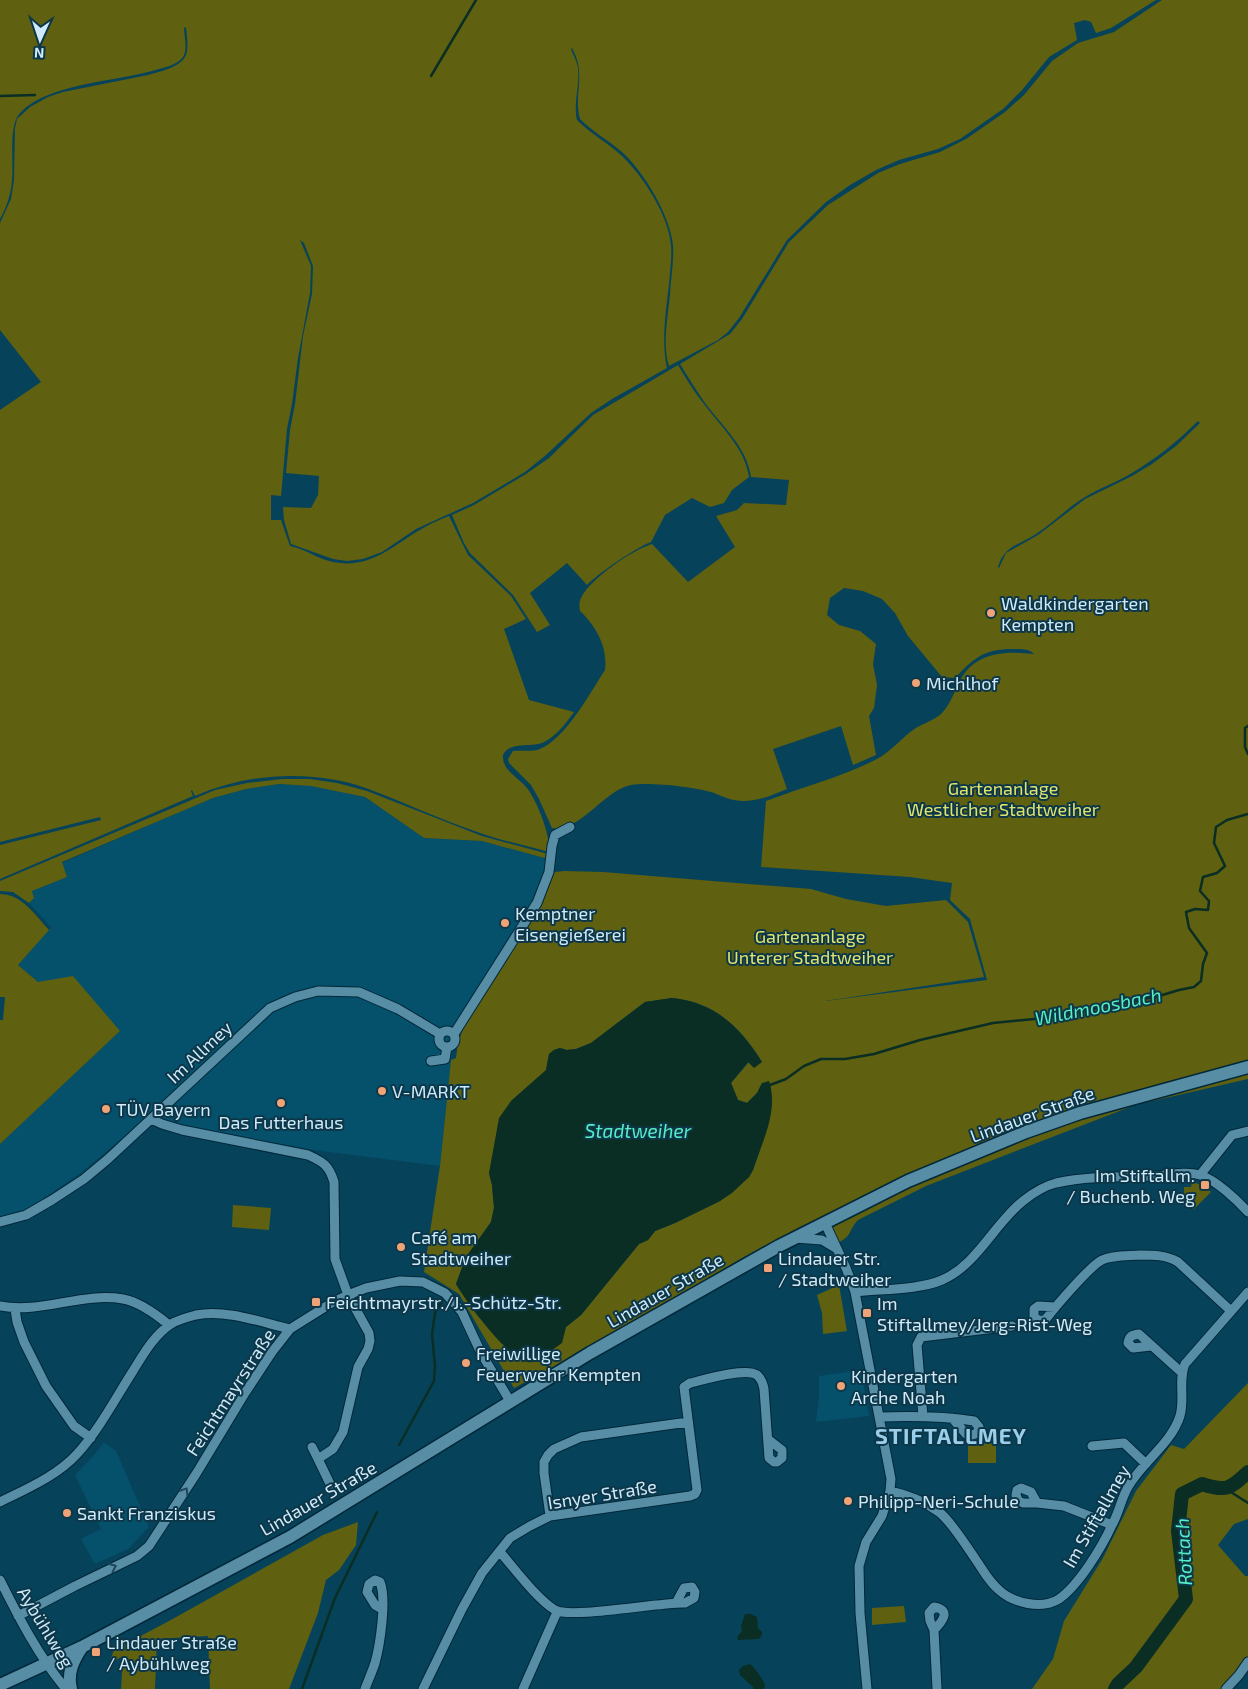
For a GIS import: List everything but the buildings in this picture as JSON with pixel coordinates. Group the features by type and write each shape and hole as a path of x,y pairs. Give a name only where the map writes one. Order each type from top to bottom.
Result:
{"main road":[{"name":"Lindauer Straße","path":"0,1685 82,1647 290,1537 590,1353 778,1246 908,1181 1026,1132 1098,1108 1248,1067"},
{"path":"71,1689 69,1680 70,1668 82,1647"}],"street":[{"path":"440,1034 440,1044 447,1047 452,1046 455,1041 454,1034 493,969 537,903 549,872 555,835 570,827"},
{"name":"Im Allmey","path":"0,1222 26,1215 84,1179 108,1160 270,1008 295,997 318,991 359,992 398,1010 440,1034 447,1031 454,1034"},
{"path":"431,1061 445,1059 447,1047"},
{"path":"151,1119 182,1130 308,1155 322,1162 331,1170 334,1182 335,1260 348,1295 369,1333 370,1341 368,1349 358,1367 343,1432 333,1449 318,1459"},
{"path":"1200,1175 1232,1135 1248,1131"},
{"path":"856,1292 924,1285 942,1280 969,1260 1021,1202 1038,1190 1054,1183 1074,1180 1180,1174 1200,1175 1232,1195 1248,1212"},
{"path":"825,1223 856,1292 889,1466 890,1491 882,1516 866,1542 859,1566 860,1612 867,1689"},
{"path":"794,1238 822,1240 837,1250"},
{"path":"1055,1307 1102,1260 1114,1257 1152,1255 1169,1257 1178,1262 1231,1311"},
{"name":"Feichtmayrstraße","path":"18,1616 81,1582 136,1556 149,1546 196,1474 245,1393 290,1329 333,1302 348,1295 366,1288 400,1281 423,1282 448,1296 462,1312 481,1353 510,1402"},
{"path":"1151,1346 1182,1372 1190,1357 1248,1292"},
{"path":"0,1306 15,1309 92,1299 123,1299 158,1316 169,1325"},
{"path":"15,1309 24,1342 46,1386 74,1426 91,1438"},
{"path":"0,1502 62,1468 77,1454 91,1438 147,1348 169,1325 196,1315 212,1314 227,1315 290,1329"},
{"path":"923,1416 918,1345 921,1337 1012,1326"},
{"path":"550,1516 544,1462 548,1455 554,1450 581,1437 688,1422 684,1387 690,1383 746,1372 756,1374 763,1384 769,1440"},
{"name":"Im Stiftallmey","path":"890,1491 902,1493 921,1501 940,1513 996,1587 1009,1598 1032,1604 1057,1600 1082,1575 1112,1525 1128,1486 1174,1429 1180,1416 1183,1395 1182,1372"},
{"path":"880,1417 923,1416 952,1418"},
{"name":"Isnyer Straße","path":"423,1689 462,1609 482,1573 510,1538 550,1516 695,1494 697,1490 688,1422"},
{"path":"1092,1446 1124,1443 1146,1464"},
{"path":"312,1447 330,1486"},
{"path":"1037,1504 1064,1506 1112,1525"},
{"path":"500,1552 546,1603 558,1612 587,1612 676,1603"},
{"name":"Aybühlweg","path":"0,1580 18,1616 47,1664 66,1689"},
{"path":"365,1689 375,1663 382,1609"},
{"path":"523,1689 558,1612"},
{"path":"934,1630 937,1689"},
{"path":"1226,1689 1248,1662"}],"shaded area":[{"path":"279,784 311,786 365,797 424,838 482,841 548,859 547,871 535,902 456,1026 440,1166 313,1150 164,1122 151,1114 82,1172 25,1211 0,1217 0,1144 120,1031 38,982 18,965 51,927 29,903 34,898 32,891 67,877 62,863 184,810 213,798 246,789"},
{"name":"Kindergarten Arche Noah","path":"861,1370 869,1416 816,1422 819,1376"},
{"path":"104,1442 116,1451 149,1527 128,1549 95,1564 81,1539 101,1529 75,1475"}],"green space":[{"path":"0,0 1156,0 1111,28 1096,33 1091,22 1085,20 1074,23 1077,40 1049,57 1022,90 1003,109 960,139 938,149 899,160 876,170 826,202 787,240 739,318 728,332 718,340 669,366 666,340 673,257 671,233 655,195 639,171 622,152 580,119 578,110 579,67 572,48 578,68 577,120 630,164 654,197 669,234 671,260 664,337 667,368 591,413 525,472 473,503 416,529 382,552 363,559 347,561 333,559 291,544 284,520 283,507 311,508 318,495 319,476 286,473 303,336 312,294 313,266 304,243 300,240 311,266 310,293 287,429 281,496 271,495 271,520 281,520 290,546 327,561 346,563 368,560 378,556 426,527 449,516 468,555 511,596 526,619 504,629 529,700 574,712 558,732 546,741 516,746 506,750 503,755 503,761 508,770 527,788 535,801 546,828 549,852 472,830 351,783 318,777 282,776 246,780 212,789 195,796 192,790 193,796 0,879 0,845 101,820 100,817 0,842 0,410 41,382 0,330 0,223 11,199 14,180 15,128 17,119 30,107 48,97 63,92 148,75 172,68 182,61 187,51 187,45 186,28 184,27 186,46 184,54 175,63 143,73 66,89 48,95 20,113 16,119 14,126 11,190 7,205 0,219"},
{"path":"1162,0 1248,0 1248,1063 906,1176 798,1228 742,1258 589,1348 514,1388 459,1294 424,1272 440,1166 451,1060 456,1058 458,1043 463,1029 551,874 564,871 603,872 811,889 846,899 886,906 946,900 968,922 984,977 825,1001 987,980 970,919 950,900 952,883 910,877 761,867 766,801 836,777 877,759 919,726 942,713 964,674 975,663 996,654 1034,654 1029,651 1002,649 987,653 974,660 955,678 942,677 908,636 895,613 882,599 863,591 844,588 830,598 827,615 839,625 860,631 876,644 873,664 877,685 874,708 869,716 876,755 853,765 841,726 773,749 787,789 771,795 755,800 739,801 714,793 684,787 649,784 631,785 611,794 583,817 563,828 552,828 531,785 509,763 508,759 513,751 540,749 559,735 577,714 605,670 603,645 596,630 580,611 581,598 594,581 624,558 652,544 688,582 735,547 716,516 737,510 744,503 786,505 789,480 751,477 749,466 739,446 705,403 680,364 730,334 742,319 789,242 828,205 878,173 940,152 966,139 1005,112 1024,95 1052,61 1078,43 1114,32","holes":["1198,421 1200,423 1176,446 1152,464 1085,499 1038,535 1006,553 998,567 1001,560 1008,550 1042,530 1085,497 1150,461","672,998 687,1000 701,1005 724,1018 745,1037 762,1062 749,1062 731,1083 738,1100 747,1103 757,1093 762,1083 760,1150 753,1170 749,1177 720,1201 655,1231 648,1240 639,1244 581,1315 566,1327 561,1343 533,1362 515,1357 477,1315 456,1284 466,1257 491,1222 494,1208 489,1173 511,1101 546,1071 549,1054 554,1050 560,1048 567,1050 576,1049 591,1043 645,1002"]},
{"path":"678,365 697,395 737,447 747,466 749,477 732,490 724,503 710,507 692,498 665,515 651,542 618,561 587,585 567,563 530,593 550,625 537,632 513,595 470,553 452,515 474,505 526,474 549,458 593,415"},
{"path":"282,779 310,779 337,783 367,791 482,836 548,854 548,859 482,841 424,838 365,797 311,786 279,784 246,789 213,798 62,862 67,877 32,891 34,898 29,903 13,892 0,891 0,881 215,790 247,783"},
{"path":"0,894 15,898 28,906 49,930 18,965 38,982 73,976 120,1031 0,1144 0,1020 3,1020 5,997 0,997"},
{"path":"1248,1071 1248,1079 1135,1105 926,1186 858,1220 848,1235 838,1243 830,1226 911,1187 1028,1136 1082,1117"},
{"path":"1192,1182 1205,1186 1211,1192 1194,1209 1184,1206 1184,1187 1191,1187"},
{"path":"233,1205 271,1208 269,1230 232,1227"},
{"path":"839,1285 847,1331 823,1334 822,1313 817,1295"},
{"path":"1248,1383 1248,1519 1234,1524 1218,1545 1245,1576 1248,1576 1248,1657 1237,1673 1221,1689 1032,1689 1053,1659 1064,1621 1103,1558 1136,1491 1171,1445 1184,1449"},
{"path":"968,1441 996,1442 996,1463 968,1463"},
{"path":"358,1522 356,1545 339,1570 326,1580 318,1613 289,1689 210,1689 208,1636 157,1639 155,1689 121,1689 123,1656 109,1664 115,1647 131,1641 169,1621 323,1535"},
{"path":"904,1606 906,1622 872,1625 872,1608"}],"water":[{"name":"Stadtweiher","path":"672,998 687,1000 701,1005 724,1018 745,1038 762,1062 754,1068 748,1062 731,1083 738,1100 747,1103 757,1093 762,1083 769,1081 772,1092 771,1115 753,1170 749,1177 732,1193 720,1201 655,1231 648,1240 639,1244 581,1315 566,1327 562,1343 535,1361 524,1361 513,1354 490,1331 456,1284 466,1257 491,1222 494,1208 489,1173 499,1118 511,1101 546,1070 549,1054 554,1050 560,1048 567,1050 576,1049 591,1043 645,1002"},
{"path":"745,1614 757,1617 758,1628 762,1632 759,1639 738,1640 737,1637 742,1631 741,1626"},
{"path":"750,1664 762,1679 765,1685 764,1689 753,1689 740,1675 739,1670 743,1666"}],"waterway":[{"path":"431,76 476,0"},
{"path":"0,96 35,95"},
{"name":"Wildmoosbach","path":"1248,726 1245,728 1245,747 1248,754"},
{"name":"Wildmoosbach","path":"770,1085 786,1079 804,1066 821,1059 845,1059 874,1054 920,1040 993,1023 1045,1018 1159,996 1194,987 1201,981 1203,964 1207,953 1189,928 1186,912 1195,909 1208,910 1209,901 1200,891 1203,877 1217,873 1225,866 1214,843 1216,827 1227,820 1248,814"},
{"path":"399,1445 434,1381 435,1366 432,1334 435,1313 442,1301"},
{"name":"Rottach","path":"1115,1689 1136,1667 1186,1599 1178,1531 1182,1494 1202,1484 1217,1488 1227,1487 1237,1482 1248,1472"},
{"path":"1226,1489 1248,1503"},
{"path":"302,1689 335,1598 377,1512"}],"place":[{"name":"Waldkindergarten Kempten","path":"991,613"},
{"name":"Michlhof","path":"916,683"},
{"name":"Kemptner Eisengießerei","path":"505,923"},
{"name":"V-MARKT","path":"382,1091"},
{"name":"Das Futterhaus","path":"281,1103"},
{"name":"TÜV Bayern","path":"106,1109"},
{"name":"Im Stiftallm. / Buchenb. Weg","path":"1205,1185"},
{"name":"Café am Stadtweiher","path":"401,1247"},
{"name":"Lindauer Str. / Stadtweiher","path":"768,1268"},
{"name":"Feichtmayrstr./J.-Schütz-Str.","path":"316,1302"},
{"name":"Im Stiftallmey/Jerg-Rist-Weg","path":"867,1313"},
{"name":"Freiwillige Feuerwehr Kempten","path":"466,1363"},
{"name":"Kindergarten Arche Noah","path":"841,1386"},
{"name":"Philipp-Neri-Schule","path":"848,1501"},
{"name":"Sankt Franziskus","path":"67,1513"},
{"name":"Lindauer Straße / Aybühlweg","path":"96,1652"}],"district":[{"name":"STIFTALLMEY","path":"951,1435"}],"park label":[{"name":"Gartenanlage Westlicher Stadtweiher","path":"1003,798"},
{"name":"Gartenanlage Unterer Stadtweiher","path":"810,946"}]}
